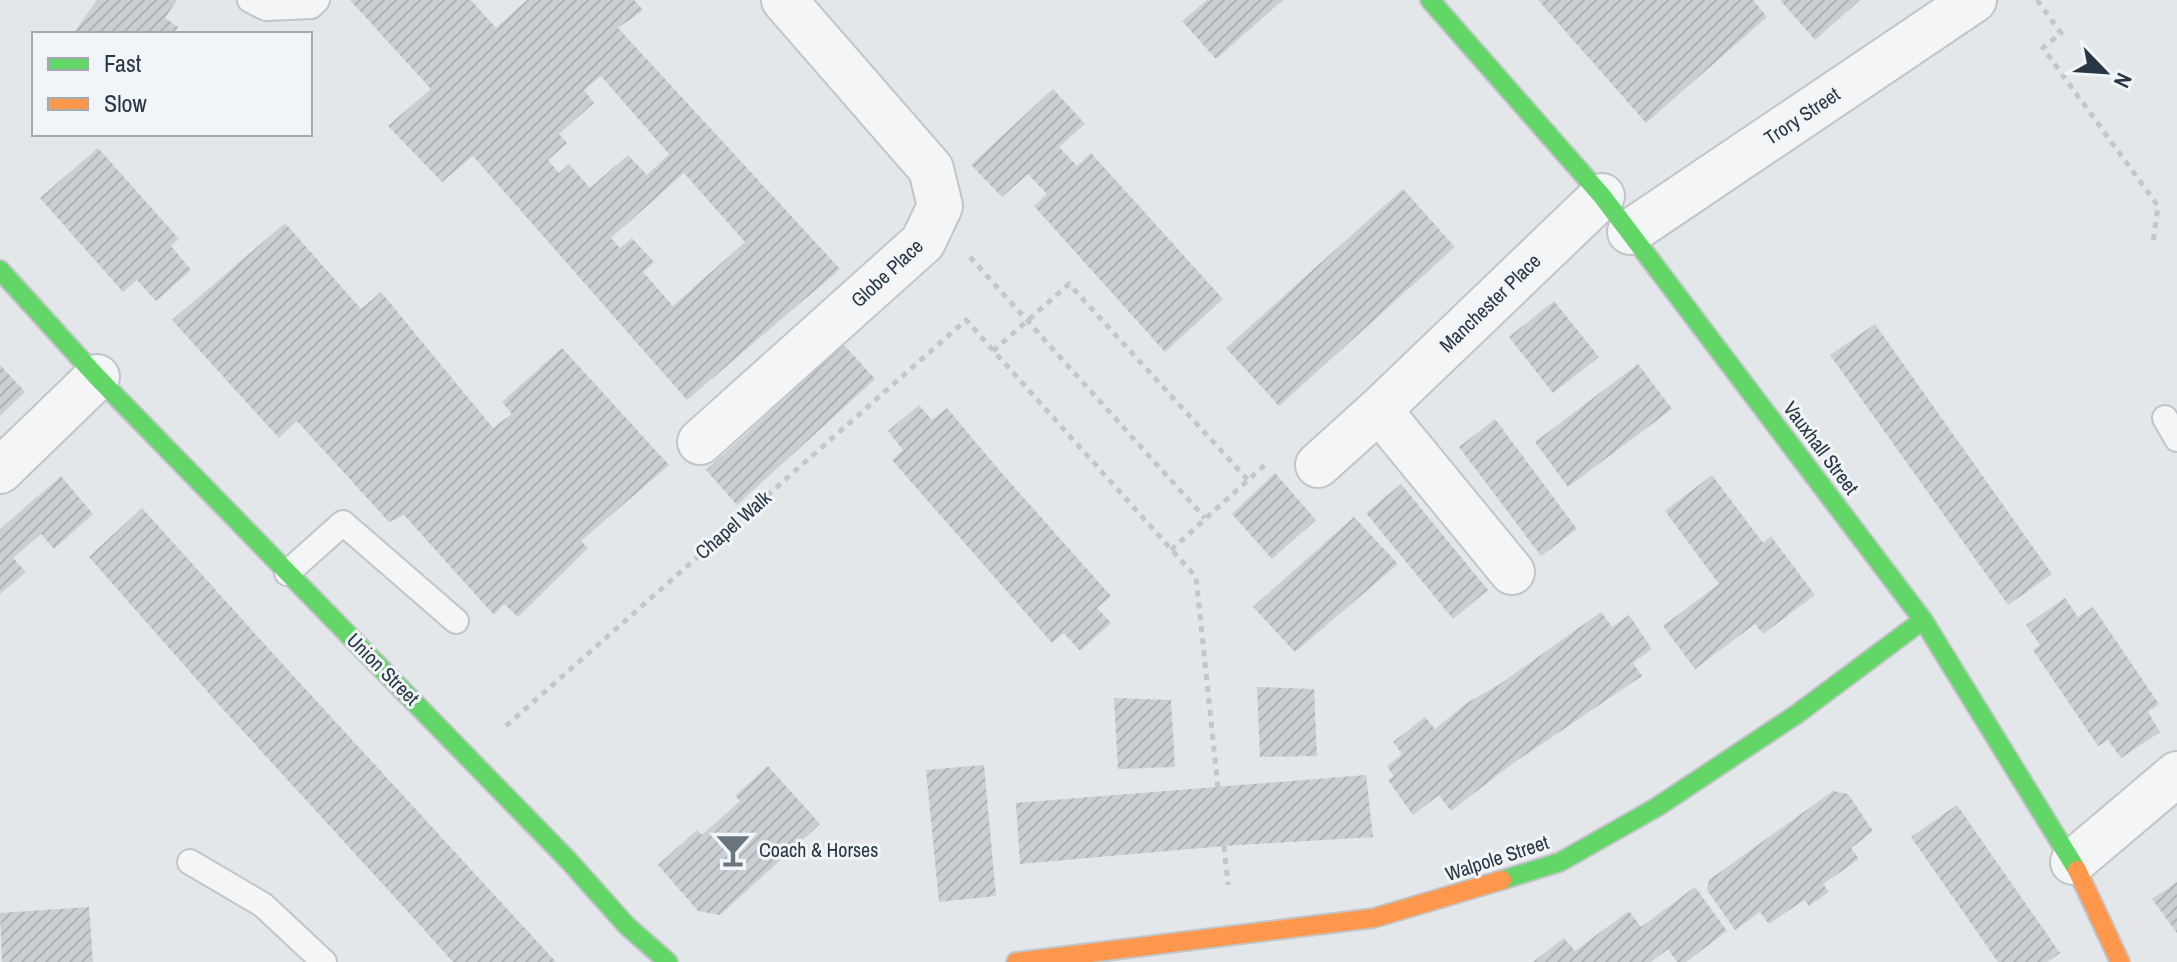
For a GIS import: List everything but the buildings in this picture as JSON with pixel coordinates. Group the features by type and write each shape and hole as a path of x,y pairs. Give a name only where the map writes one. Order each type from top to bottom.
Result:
{"street":[{"name":"Globe Place","path":"700,442 923,242 940,206 931,169 784,0"},
{"name":"Vauxhall Street","path":"1430,0 1602,196 1923,620 2073,862 2120,962"},
{"name":"Trory Street","path":"1630,232 1974,0"},
{"name":"Manchester Place","path":"1318,465 1602,196"},
{"name":"Union Street","path":"0,270 97,377 470,758 627,926 668,962"},
{"path":"0,471 97,377"},
{"path":"1379,410 1512,572"},
{"name":"Walpole Street","path":"1016,962 1374,918 1560,862 1657,807 1741,752 1923,620"},
{"path":"2073,862 2177,774"}],"lane":[{"path":"250,0 266,8 311,6 317,0"},
{"path":"287,573 343,523 456,621"},
{"path":"190,862 263,905 324,962"}],"path":[{"path":"2037,0 2061,33 2043,48 2158,206 2153,243"},
{"path":"935,218 1205,518"},
{"path":"993,351 1069,284 1248,480"},
{"name":"Chapel Walk","path":"470,758 966,320 1196,577 1218,788"},
{"path":"1171,550 1290,442 1318,465"}],"traffic: fast":[{"path":"1430,0 1602,196 1923,620 2077,870"},
{"path":"0,270 97,377 568,860 627,926 668,962"},
{"path":"1502,880 1560,862 1657,807 1797,714 1923,620"}],"traffic: slow":[{"path":"2077,870 2120,962"},
{"path":"1016,962 1374,918 1502,880"}],"place":[{"name":"Coach & Horses","path":"733,850"}]}
